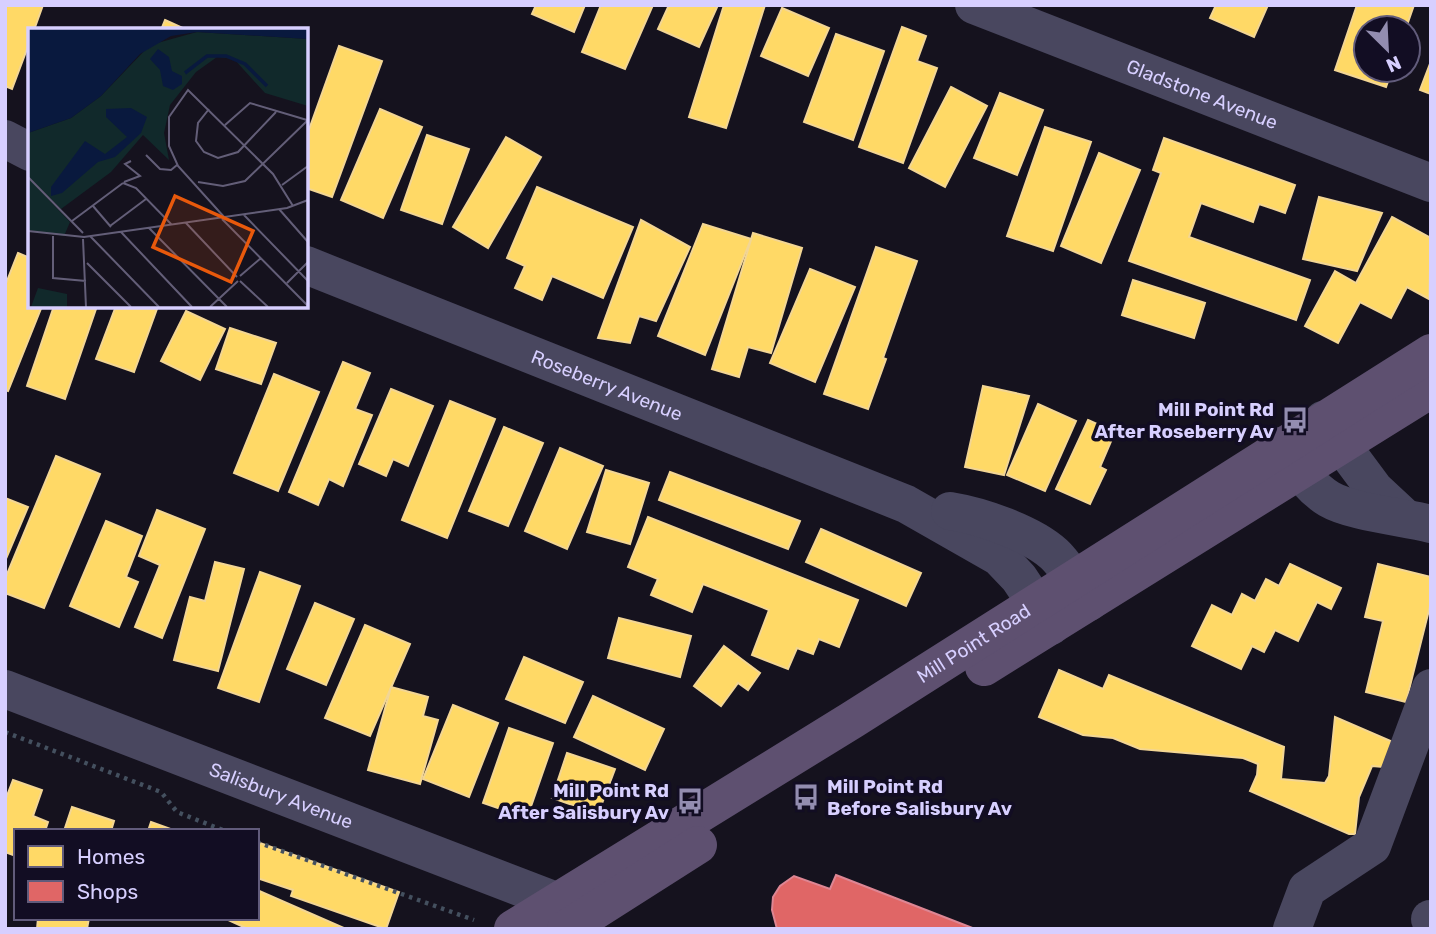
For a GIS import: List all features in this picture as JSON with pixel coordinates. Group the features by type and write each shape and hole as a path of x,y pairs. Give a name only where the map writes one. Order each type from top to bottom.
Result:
{"main road":[{"name":"Mill Point Road","path":"519,927 561,915 825,763 1044,614 1332,433 1431,353"},
{"name":"Mill Point Road","path":"1332,433 1431,388"}],"street":[{"name":"Gladstone Avenue","path":"974,5 1431,183"},
{"path":"5,139 28,154"},
{"path":"5,154 28,155"},
{"name":"Roseberry Avenue","path":"308,266 906,505 999,557 1019,578 1044,614"},
{"path":"1332,433 1375,490 1417,520"},
{"path":"1290,459 1330,500 1366,511 1417,520"},
{"name":"Roseberry Avenue","path":"906,505 965,514 1035,540 1056,555 1081,591"},
{"name":"Salisbury Avenue","path":"5,688 561,915"},
{"path":"1292,929 1307,889 1372,846 1431,688"}],"path":[{"path":"5,732 161,792 177,812 220,829"},
{"path":"259,843 474,920"}],"building: Homes":[{"path":"5,5 43,5 35,28 28,28 28,46 12,89 5,86"},
{"path":"536,5 585,5 574,32 532,14"},
{"path":"601,5 653,5 625,69 582,52"},
{"path":"669,5 718,5 699,47 658,29"},
{"path":"724,5 765,5 726,128 689,117"},
{"path":"1216,5 1268,5 1254,37 1210,18"},
{"path":"1357,5 1414,5 1411,14 1354,14"},
{"path":"782,8 829,28 808,76 761,56"},
{"path":"165,20 183,28 162,28"},
{"path":"1352,20 1352,76 1335,70"},
{"path":"902,27 926,36 917,61 937,68 903,163 859,147"},
{"path":"836,34 884,51 853,140 804,122"},
{"path":"339,46 382,61 332,197 308,189 308,132"},
{"path":"1431,61 1431,94 1420,90"},
{"path":"951,87 987,106 945,187 909,168"},
{"path":"1000,93 1043,110 1017,175 974,158"},
{"path":"380,109 422,127 383,218 341,200"},
{"path":"1045,127 1091,142 1053,251 1007,236"},
{"path":"427,135 469,149 442,224 401,210"},
{"path":"506,137 541,157 488,248 453,227"},
{"path":"1164,138 1295,185 1285,213 1259,204 1253,222 1201,203 1189,237 1310,280 1296,320 1129,261 1161,173 1153,170"},
{"path":"1099,153 1140,170 1101,263 1061,246"},
{"path":"537,187 633,227 603,298 552,276 542,300 515,288 525,266 507,258"},
{"path":"1319,197 1382,213 1357,271 1303,259"},
{"path":"1392,217 1431,238 1429,299 1407,287 1391,318 1360,302 1338,343 1305,326 1335,271 1356,283"},
{"path":"641,220 690,247 656,321 639,316 630,343 598,338"},
{"path":"703,224 751,239 705,355 658,336"},
{"path":"753,233 802,248 771,353 748,347 739,377 712,369"},
{"path":"876,247 917,261 868,409 824,394"},
{"path":"18,253 28,257 28,308 41,308 8,391 5,390 5,286"},
{"path":"810,269 855,287 815,382 770,363"},
{"path":"1133,280 1205,303 1194,338 1122,315"},
{"path":"53,308 96,308 65,399 27,386"},
{"path":"115,308 157,308 134,372 96,359"},
{"path":"186,311 225,329 200,380 161,361"},
{"path":"230,328 276,343 261,384 216,369"},
{"path":"343,362 370,373 355,409 372,415 343,486 329,479 318,505 289,492"},
{"path":"274,374 319,392 278,491 234,473"},
{"path":"983,386 1029,396 1004,475 965,467"},
{"path":"391,389 433,406 408,466 393,459 386,476 359,464"},
{"path":"450,401 495,419 447,538 402,520"},
{"path":"1038,404 1076,421 1045,491 1007,475"},
{"path":"1088,420 1115,432 1100,467 1106,470 1090,504 1056,489"},
{"path":"504,427 543,443 508,526 469,511"},
{"path":"560,448 603,466 567,549 525,531"},
{"path":"56,456 100,474 44,608 5,593 5,579"},
{"path":"606,470 649,483 630,544 587,532"},
{"path":"670,472 800,521 788,549 659,500"},
{"path":"5,498 28,507 5,561"},
{"path":"157,510 205,529 162,638 135,627 160,565 139,556"},
{"path":"648,517 858,600 839,647 819,639 813,654 797,648 788,669 752,655 769,610 703,584 692,612 651,595 658,579 628,567"},
{"path":"106,521 142,536 126,577 138,582 119,627 70,606"},
{"path":"821,529 921,573 906,606 806,562"},
{"path":"215,562 244,569 218,671 174,660 190,597 205,601"},
{"path":"1290,564 1341,588 1331,609 1317,602 1298,641 1275,630 1264,652 1252,646 1241,669 1192,646 1212,605 1232,615 1242,594 1255,601 1266,579 1279,586"},
{"path":"1378,564 1431,577 1431,602 1406,702 1366,692 1383,621 1365,617"},
{"path":"260,572 300,586 259,702 218,688"},
{"path":"315,603 354,619 326,685 287,669"},
{"path":"619,618 691,636 680,677 608,658"},
{"path":"365,625 410,644 370,736 325,718"},
{"path":"724,646 760,673 748,690 738,683 721,706 694,686"},
{"path":"524,657 583,682 565,723 506,699"},
{"path":"1059,670 1103,689 1109,675 1284,747 1281,779 1325,783 1329,776 1335,717 1393,742 1383,767 1372,766 1359,797 1355,834 1349,834 1250,791 1257,775 1258,764 1243,758 1140,749 1113,738 1083,735 1039,717"},
{"path":"391,687 428,697 423,716 438,720 420,784 368,770"},
{"path":"593,696 664,729 645,770 574,737"},
{"path":"453,705 498,723 469,797 423,779"},
{"path":"509,728 553,743 527,818 483,803"},
{"path":"567,753 615,769 598,814 552,798"},
{"path":"13,780 42,790 33,816 48,822 46,829 14,829 14,855 5,852 5,801"},
{"path":"72,807 114,821 112,829 65,829"},
{"path":"151,822 170,829 149,829"},
{"path":"259,843 399,892 386,929 291,896 293,890 259,879"},
{"path":"259,891 346,929 248,929 228,920 259,920"},
{"path":"38,920 89,920 87,929 37,929"}],"building: Shops":[{"path":"836,875 975,929 777,929 772,910 773,897 780,886 794,876 830,889"}],"place":[{"name":"Mill Point Rd After Roseberry Av","path":"1295,420"},
{"name":"Mill Point Rd Before Salisbury Av","path":"806,797"},
{"name":"Mill Point Rd After Salisbury Av","path":"690,801"}]}
